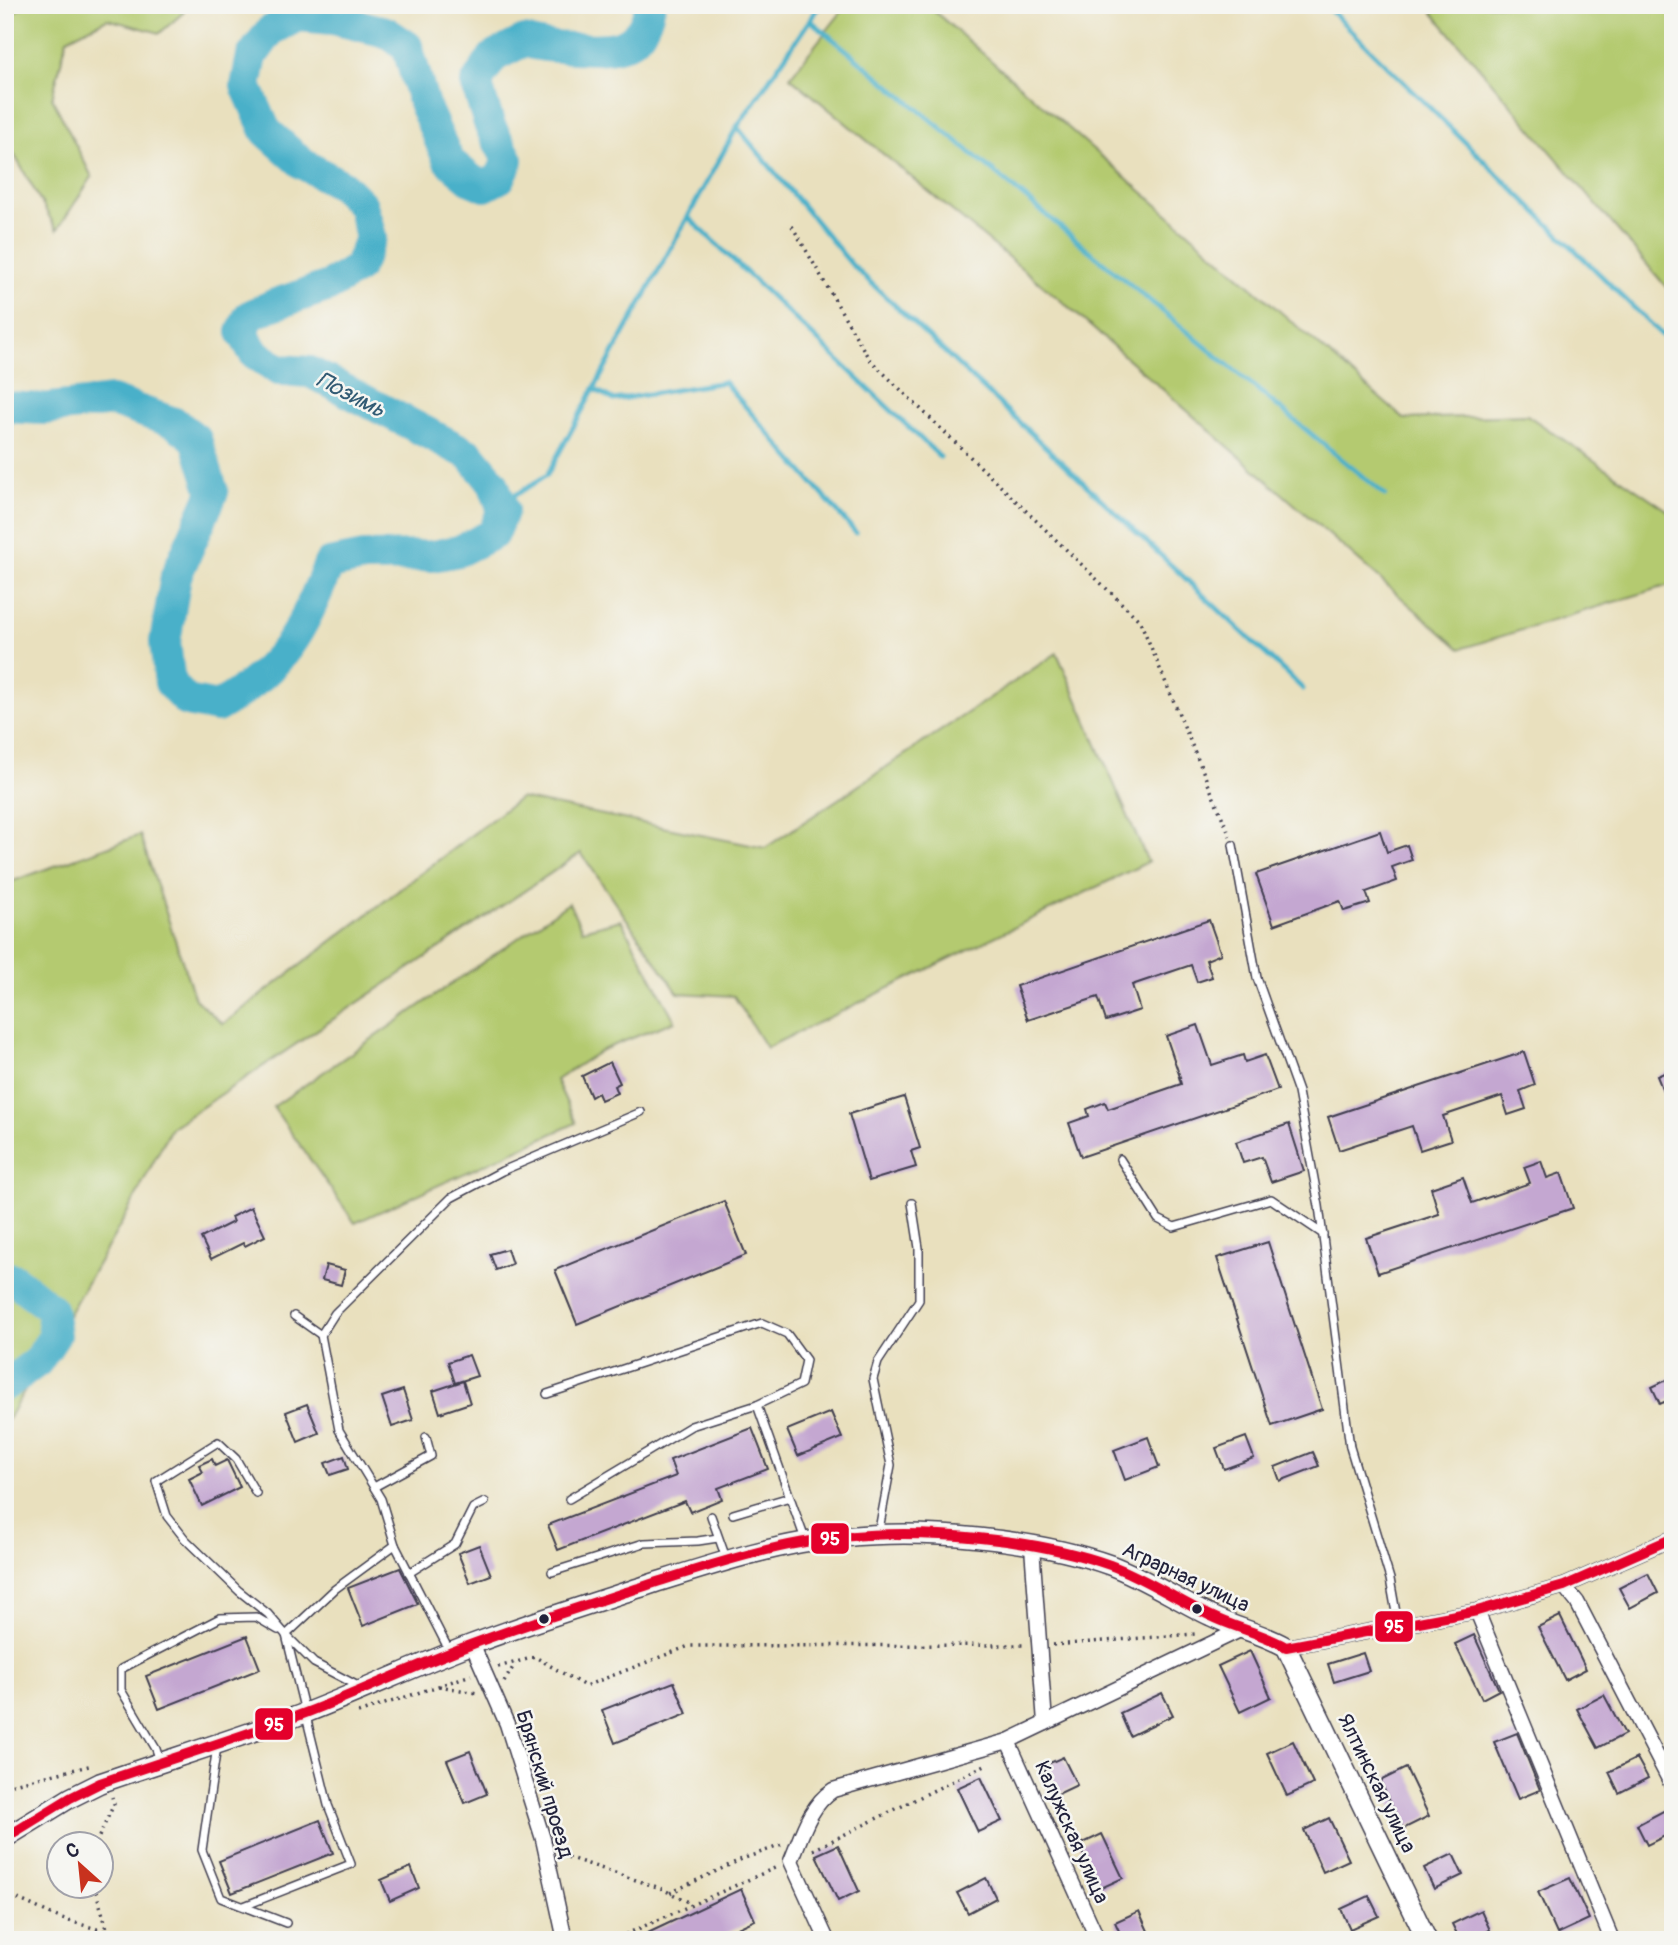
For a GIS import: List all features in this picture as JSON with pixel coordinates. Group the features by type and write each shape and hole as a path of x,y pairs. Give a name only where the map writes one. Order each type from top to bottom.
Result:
{"street":[{"name":"Аграрная улица","path":"5,1838 70,1798 106,1771 160,1760 305,1713 450,1652 531,1623 727,1562 806,1542 878,1535 946,1536 1032,1547 1109,1565 1163,1590 1234,1633 1267,1636 1286,1647"},
{"path":"1286,1647 1477,1611 1564,1586 1673,1538"},
{"path":"1032,1547 1045,1723"},
{"path":"1564,1586 1577,1602 1673,1787"},
{"path":"1477,1611 1612,1940"},
{"path":"827,1940 791,1861 811,1812 823,1796 833,1790 1010,1746 1045,1723 1234,1633"},
{"name":"Брянский проезд","path":"472,1644 507,1724 546,1850 565,1940"},
{"name":"Ялтинская улица","path":"1286,1647 1427,1940"},
{"name":"Калужская улица","path":"1010,1746 1098,1940"}],"lane":[{"path":"1233,845 1257,978 1298,1092 1323,1234 1350,1447 1390,1579 1398,1624"},
{"path":"450,1652 395,1545 381,1499 339,1430 321,1335 335,1313 451,1198 502,1171 641,1112"},
{"path":"1121,1159 1158,1219 1174,1227 1271,1199 1323,1234"},
{"path":"878,1535 891,1465 873,1380 878,1362 919,1300 919,1248 912,1203"},
{"path":"294,1316 321,1335"},
{"path":"547,1394 762,1323 787,1334 806,1360 802,1384 757,1405 691,1426 569,1499"},
{"path":"757,1405 806,1542"},
{"path":"374,1488 431,1456 426,1437"},
{"path":"256,1493 236,1459 218,1442 156,1482 167,1516 185,1539 239,1591 268,1614 314,1662 364,1689"},
{"path":"733,1514 790,1497"},
{"path":"409,1573 455,1544 473,1508 485,1502"},
{"path":"710,1516 727,1562"},
{"path":"552,1572 644,1543 698,1542 718,1538"},
{"path":"286,1635 335,1588 395,1545"},
{"path":"160,1760 121,1690 121,1669 220,1618 256,1617 286,1635 328,1805 351,1864 244,1906"},
{"path":"218,1742 202,1850 221,1898 286,1923"}],"path":[{"path":"792,226 869,359 1140,621 1233,845"},
{"path":"348,1717 484,1671 535,1657 585,1686 689,1646 1039,1645 1234,1633"},
{"path":"439,1686 495,1696"},
{"path":"613,1940 691,1903 791,1861 1010,1746"},
{"path":"5,1786 106,1771 114,1804 102,1829"},
{"path":"670,1893 742,1859 800,1838"},
{"path":"546,1850 670,1893 691,1903"},
{"path":"5,1893 62,1919 118,1935 120,1940"},
{"path":"98,1899 108,1932"}],"green space":[{"path":"26,5 176,5 184,12 160,33 107,19 67,39 52,98 92,177 57,230 10,147 5,132 5,18"},
{"path":"847,5 927,5 1404,419 1527,415 1673,514 1673,584 1460,649 1065,304 790,77"},
{"path":"1426,5 1673,5 1673,295"},
{"path":"1057,653 1148,862 766,1048 734,996 678,993 581,853 171,1128 125,1217 5,1424 5,884 140,835 195,999 223,1024 520,798 765,848"},
{"path":"569,903 582,930 621,920 675,1021 602,1050 556,1080 576,1123 355,1223 273,1107"}],"building":[{"path":"1380,831 1387,852 1407,845 1412,860 1392,867 1397,881 1366,892 1370,903 1344,911 1340,901 1274,925 1256,874"},
{"path":"1209,920 1221,954 1206,960 1212,977 1197,982 1191,965 1132,985 1140,1010 1106,1021 1098,997 1028,1020 1016,986"},
{"path":"1198,1025 1212,1065 1243,1055 1245,1062 1265,1055 1278,1090 1081,1157 1069,1123 1089,1116 1087,1109 1105,1102 1108,1109 1181,1084 1166,1036"},
{"path":"1524,1052 1535,1085 1520,1091 1526,1109 1508,1115 1502,1096 1443,1116 1451,1140 1420,1150 1412,1126 1339,1150 1328,1117"},
{"path":"610,1062 620,1083 614,1086 617,1093 601,1100 598,1093 591,1097 582,1076"},
{"path":"1673,1069 1673,1112 1672,1113 1657,1076"},
{"path":"904,1097 920,1148 911,1151 916,1167 869,1181 849,1114"},
{"path":"1289,1124 1304,1171 1271,1182 1262,1157 1243,1163 1236,1142"},
{"path":"1541,1161 1547,1178 1561,1173 1573,1208 1378,1273 1366,1238 1439,1214 1431,1188 1463,1177 1472,1203 1530,1183 1524,1167"},
{"path":"724,1201 746,1255 577,1324 555,1270"},
{"path":"251,1207 265,1236 245,1246 243,1243 211,1259 201,1238 233,1222 231,1217"},
{"path":"1268,1242 1322,1409 1272,1426 1217,1258"},
{"path":"507,1249 512,1264 496,1270 490,1254"},
{"path":"326,1265 345,1270 341,1285 322,1280"},
{"path":"469,1355 477,1376 455,1383 448,1362"},
{"path":"1673,1377 1673,1398 1660,1404 1652,1387"},
{"path":"463,1381 470,1403 440,1413 433,1391"},
{"path":"403,1390 413,1420 392,1427 382,1397"},
{"path":"307,1404 319,1433 298,1442 286,1412"},
{"path":"831,1412 842,1438 798,1456 787,1430"},
{"path":"752,1428 768,1469 718,1488 722,1499 690,1512 685,1501 558,1550 548,1525 676,1476 670,1460"},
{"path":"1148,1437 1159,1467 1125,1480 1114,1450"},
{"path":"1246,1437 1254,1458 1224,1469 1216,1448"},
{"path":"1313,1452 1319,1466 1280,1481 1275,1467"},
{"path":"344,1456 348,1469 330,1475 325,1463"},
{"path":"212,1459 215,1466 227,1460 240,1487 202,1506 189,1479 203,1472 199,1465"},
{"path":"479,1545 491,1575 470,1583 458,1553"},
{"path":"400,1568 418,1604 363,1626 348,1588"},
{"path":"1648,1573 1658,1593 1630,1608 1619,1588"},
{"path":"1560,1616 1586,1669 1565,1680 1538,1627"},
{"path":"1474,1635 1499,1690 1482,1699 1455,1644"},
{"path":"247,1636 260,1669 159,1709 146,1676"},
{"path":"1250,1651 1271,1697 1240,1712 1218,1666"},
{"path":"1363,1653 1369,1671 1334,1682 1328,1664"},
{"path":"674,1682 687,1714 615,1743 602,1710"},
{"path":"1162,1693 1173,1715 1130,1736 1120,1713"},
{"path":"1604,1695 1625,1734 1598,1748 1577,1709"},
{"path":"1517,1733 1540,1790 1518,1799 1494,1742"},
{"path":"1293,1741 1313,1784 1287,1796 1267,1753"},
{"path":"470,1751 487,1794 465,1803 447,1760"},
{"path":"1063,1757 1077,1785 1056,1795 1043,1766"},
{"path":"1637,1758 1648,1778 1619,1793 1609,1772"},
{"path":"1406,1768 1429,1816 1403,1829 1380,1781"},
{"path":"981,1777 1002,1821 978,1832 957,1788"},
{"path":"1665,1810 1673,1832 1647,1845 1637,1825"},
{"path":"1329,1818 1349,1860 1323,1872 1304,1830"},
{"path":"320,1820 333,1853 232,1893 219,1861"},
{"path":"1102,1834 1123,1878 1099,1889 1079,1845"},
{"path":"838,1845 859,1891 838,1901 816,1855"},
{"path":"1453,1854 1463,1875 1434,1889 1424,1868"},
{"path":"411,1867 419,1888 390,1901 381,1880"},
{"path":"986,1878 996,1898 968,1913 957,1893"},
{"path":"1570,1878 1589,1919 1557,1934 1538,1892"},
{"path":"741,1889 755,1920 712,1940 633,1940"},
{"path":"1369,1896 1379,1916 1350,1929 1341,1909"},
{"path":"1481,1910 1490,1930 1470,1940 1460,1940 1452,1924"},
{"path":"1139,1911 1152,1940 1123,1940 1115,1922"}],"waterway":[{"name":"Позимь","path":"5,407 43,409 112,401 175,423 196,439 213,492 176,576 165,642 170,683 187,701 217,707 259,678 288,647 309,610 329,564 364,557 432,556 459,551 493,534 503,510 493,483 470,455 310,372 279,370 254,353 242,332 249,316 329,286 358,268 371,237 362,205 343,186 303,164 266,131 246,86 252,56 270,31 298,16 333,19 386,32 407,46 424,105 449,161 473,181 485,186 500,178 508,160 490,126 476,83 493,57 524,41 588,49 623,44 640,31 650,5"},
{"path":"820,5 737,127 852,265 1303,689"},
{"path":"1325,5 1673,346"},
{"path":"810,20 1385,495"},
{"path":"501,504 547,475 737,127"},
{"path":"688,217 940,457"},
{"path":"594,389 614,400 724,382 856,533"},
{"name":"Позимь","path":"5,1277 14,1279 51,1309 55,1335 37,1362 5,1385"}],"transit line":[{"name":"95","path":"5,1838 100,1783 308,1712 470,1645 700,1568 796,1544 843,1537 908,1534 978,1538 1047,1548 1123,1570 1211,1616 1286,1647 1477,1611 1564,1586 1673,1538"}]}
